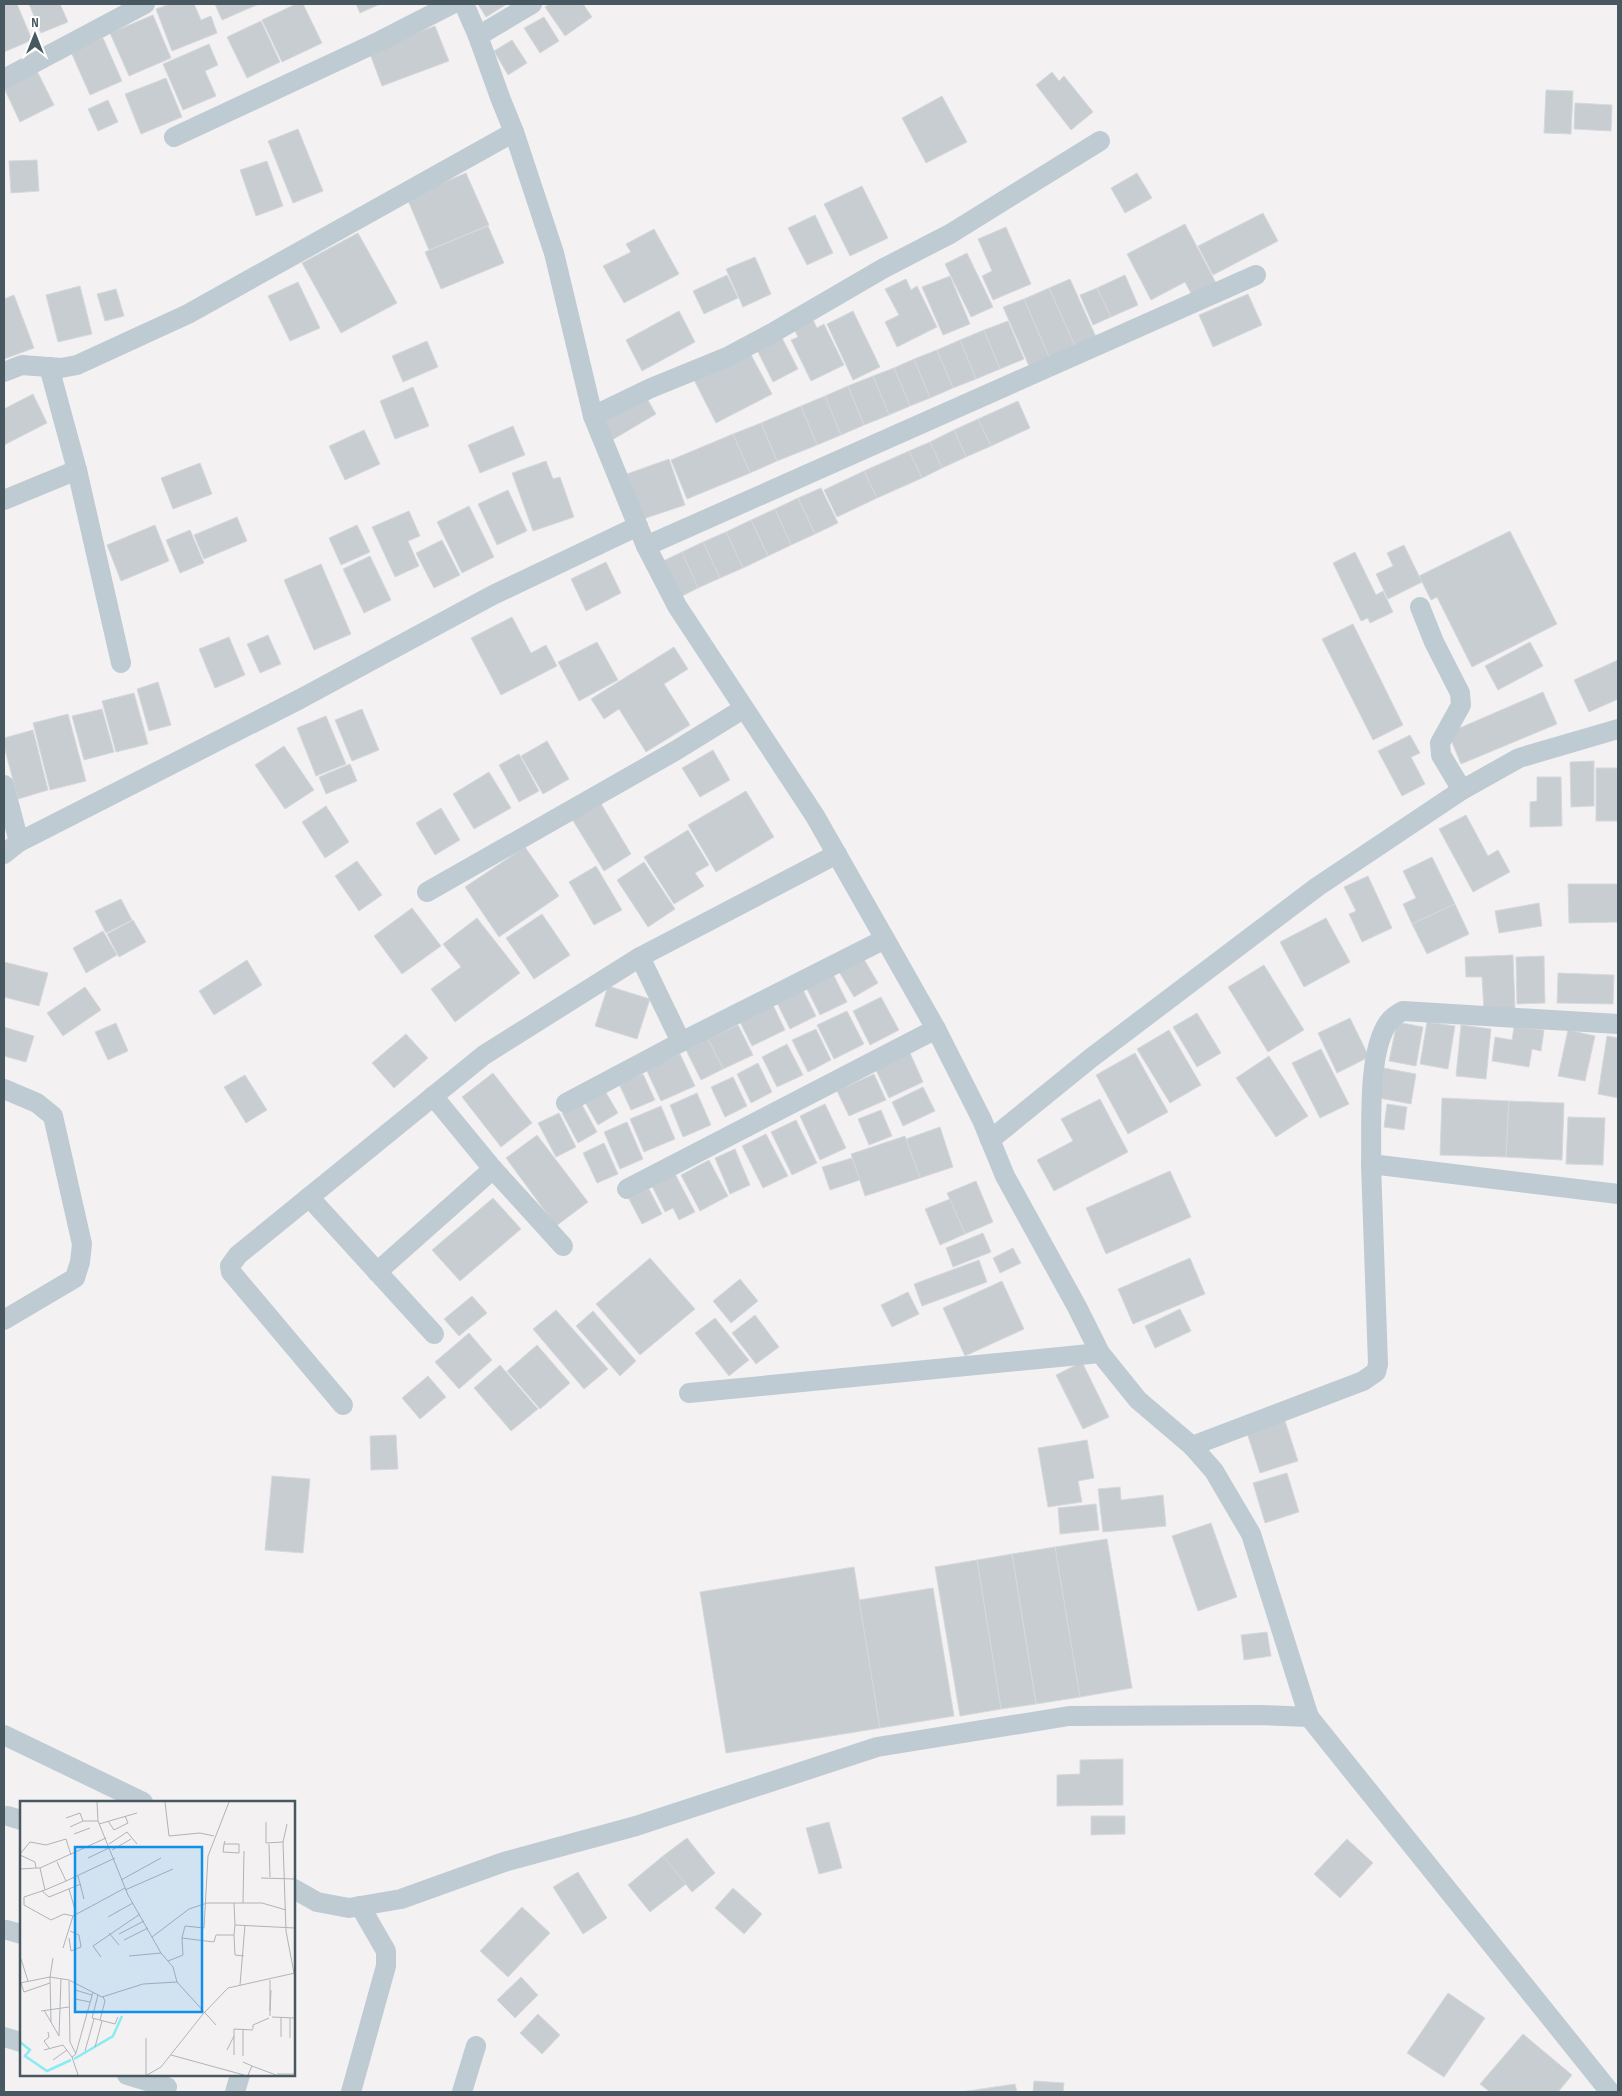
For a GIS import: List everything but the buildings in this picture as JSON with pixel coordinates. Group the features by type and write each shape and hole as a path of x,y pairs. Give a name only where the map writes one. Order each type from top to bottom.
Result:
{"street":[{"path":"4,79 145,4"},
{"path":"174,137 380,41 452,4"},
{"path":"464,4 514,132 554,253 593,416 646,546 677,606 815,816 936,1029 982,1120 1005,1176 1077,1307 1100,1354 1138,1400 1192,1446 1214,1470 1251,1534 1309,1717 1610,2092"},
{"path":"478,36 532,4"},
{"path":"4,372 22,365 61,368 76,365 188,314 514,132"},
{"path":"593,416 651,388 727,357 751,345 884,268 950,234 1100,141"},
{"path":"646,546 1256,275"},
{"path":"49,367 77,470 121,663"},
{"path":"4,500 77,470"},
{"path":"4,785 11,848 300,699 493,595 638,526"},
{"path":"1420,607 1434,642 1460,693 1460,705 1440,743 1441,755 1462,790"},
{"path":"426,892 675,750 743,709"},
{"path":"990,1140 1091,1058 1316,887 1462,790 1520,758 1618,729"},
{"path":"343,1405 231,1272 230,1266 238,1255 484,1054 640,957 837,854"},
{"path":"566,1103 680,1042 885,939"},
{"path":"640,957 680,1042"},
{"path":"1192,1446 1363,1381 1376,1372 1378,1364 1371,1164 1371,1091 1380,1037 1388,1022 1403,1011 1618,1024"},
{"path":"627,1189 936,1029"},
{"path":"4,1089 38,1103 54,1116 82,1244 80,1262 75,1278 4,1320"},
{"path":"433,1096 493,1168 563,1246"},
{"path":"1371,1164 1618,1194"},
{"path":"377,1272 493,1168"},
{"path":"310,1197 434,1334"},
{"path":"690,1393 1100,1354"},
{"path":"295,1890 317,1902 349,1908 401,1899 504,1862 636,1826 877,1747 1069,1716 1261,1715 1309,1717"},
{"path":"4,1735 141,1801"},
{"path":"351,2092 386,1966 386,1951 360,1906"},
{"path":"4,2037 20,2042"},
{"path":"462,2092 476,2046"},
{"path":"132,2076 167,2085"},
{"path":"235,2092 240,2076"}]}
